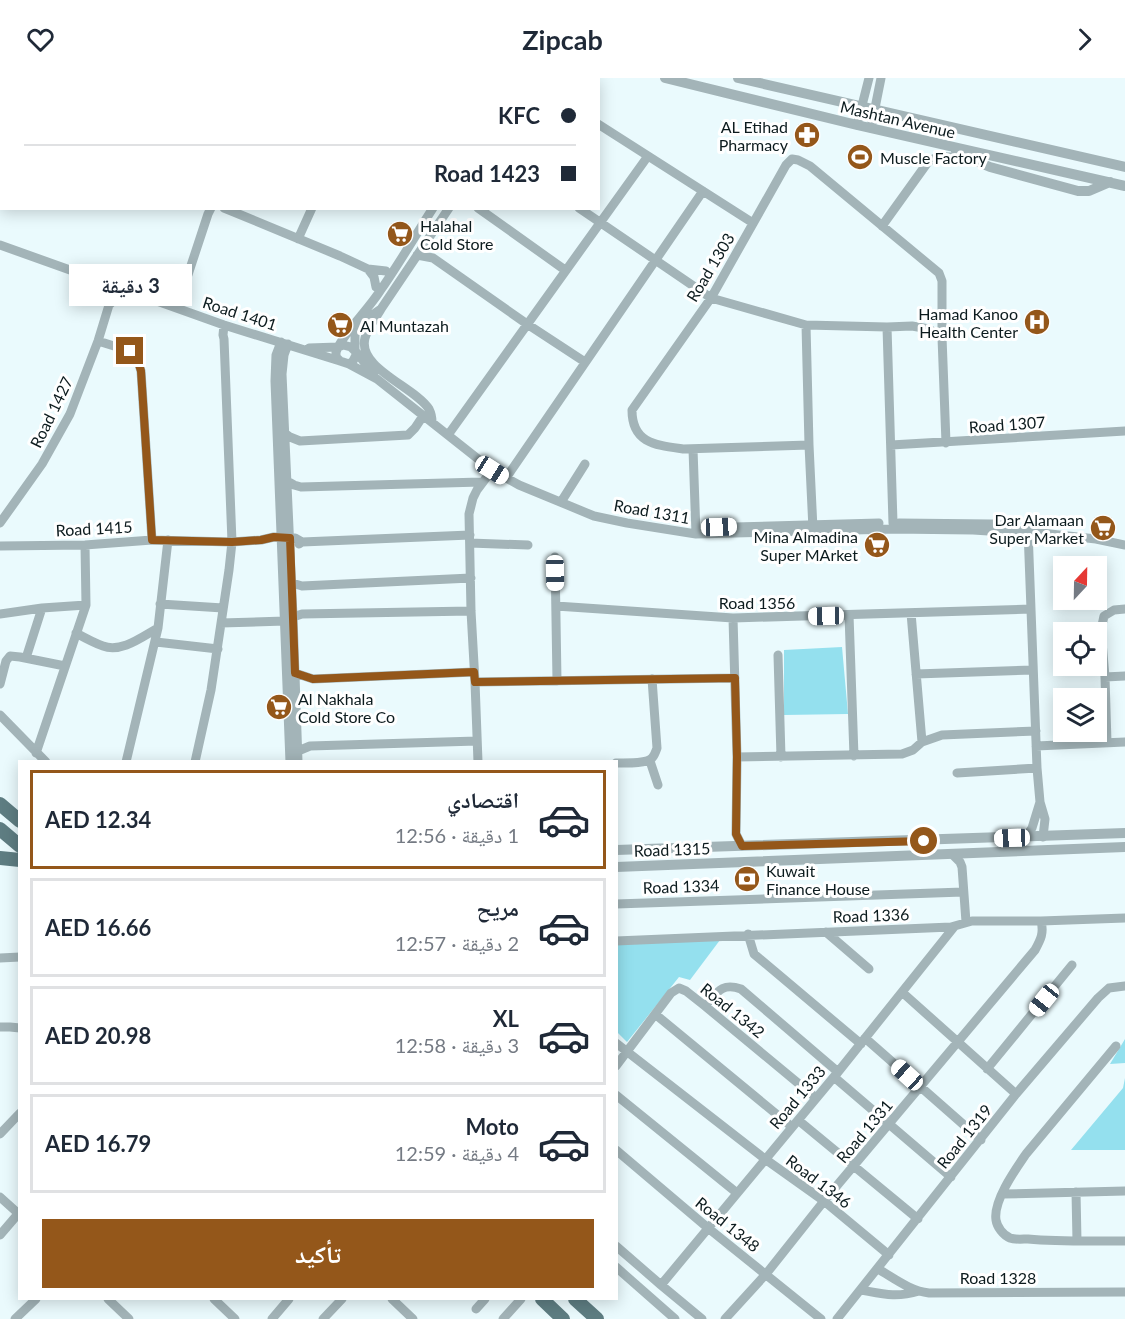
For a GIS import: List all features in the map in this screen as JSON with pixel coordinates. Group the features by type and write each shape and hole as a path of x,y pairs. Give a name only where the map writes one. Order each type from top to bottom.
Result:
{"main road":[{"path":"0,805 18,819"},
{"path":"0,829 18,844"},
{"path":"0,858 18,860"},
{"path":"543,1300 563,1319"},
{"path":"576,1300 597,1319"}],"street":[{"name":"Mashtan Avenue","path":"665,78 857,125 1125,186"},
{"name":"Mashtan Avenue","path":"738,78 1125,166"},
{"path":"857,125 869,78"},
{"path":"871,128 881,78"},
{"path":"600,125 753,223"},
{"path":"948,146 990,167 1078,191 1089,191 1110,182"},
{"path":"448,435 648,156"},
{"path":"882,226 928,162 940,156 971,159"},
{"name":"Road 1303","path":"809,445 693,449 670,447 639,436 632,420 632,410 711,298 786,165 792,159 810,166 939,273 942,281 946,442"},
{"path":"506,478 703,191"},
{"path":"177,308 211,210"},
{"path":"229,210 377,271 384,277"},
{"path":"298,239 311,210"},
{"path":"370,303 376,287 432,210"},
{"path":"432,422 432,416 425,404 376,365 365,349 366,337 381,309 448,210"},
{"path":"481,210 565,270"},
{"path":"582,210 711,298 806,325 922,327 942,337"},
{"path":"426,242 432,258"},
{"name":"Road 1401","path":"0,245 227,326 345,363"},
{"path":"417,255 432,258 585,362"},
{"path":"368,269 374,277 376,287"},
{"path":"360,318 355,334 356,351 353,361 345,363 336,357 338,347 347,332 376,297 384,277"},
{"name":"Road 1427","path":"0,523 42,464 70,414 109,305 114,300 115,286"},
{"path":"360,318 372,316 381,309"},
{"path":"806,325 813,528"},
{"path":"195,760 218,649 232,542 223,335 227,326"},
{"path":"887,327 893,523"},
{"path":"98,341 130,351 137,358 141,371 152,540"},
{"path":"284,343 282,374 286,434 286,544 292,583 289,619 295,673 298,760"},
{"path":"284,343 277,349 275,381 289,619 290,760"},
{"path":"338,347 351,346 356,351"},
{"name":"Road 1401","path":"301,348 338,347"},
{"name":"Road 1311","path":"356,351 377,379"},
{"name":"Road 1311","path":"345,363 377,379 492,470 594,516 636,525 696,531 813,528 1004,532 1028,530 1096,539 1125,546"},
{"path":"286,434 300,441 408,435 416,428 423,416"},
{"name":"Road 1307","path":"891,445 1125,431"},
{"path":"693,449 696,531"},
{"path":"561,502 585,464"},
{"path":"478,760 471,611 470,514 473,498 481,482 492,470"},
{"path":"287,481 301,487 481,482"},
{"name":"Road 1311","path":"813,528 893,523 973,523 1003,525 1013,530"},
{"path":"1028,530 1037,768 1040,802 1045,819 1043,837 1038,851"},
{"path":"286,544 470,539 528,544"},
{"name":"Road 1415","path":"0,546 85,545 152,540 232,542 261,540 286,544"},
{"path":"126,760 156,642 168,540"},
{"path":"36,753 86,605 85,545"},
{"path":"555,557 557,681"},
{"path":"292,583 302,586 471,578"},
{"path":"160,604 223,608"},
{"path":"0,614 86,605"},
{"name":"Road 1356","path":"556,606 734,618 1031,609"},
{"path":"26,658 42,608"},
{"path":"1107,743 1101,630 1104,616 1114,610 1125,609"},
{"path":"221,623 289,619 302,614 471,611"},
{"path":"911,613 922,742"},
{"path":"849,615 854,756"},
{"path":"734,618 736,834 742,846"},
{"path":"76,633 103,646 118,648 158,628"},
{"path":"156,642 218,649"},
{"path":"778,655 781,757"},
{"path":"0,684 6,661 10,656 64,666"},
{"path":"916,674 1033,670"},
{"path":"295,673 313,679 475,677 557,681 735,678"},
{"path":"1105,677 1125,676"},
{"path":"295,690 313,679"},
{"path":"618,763 645,762 654,756 657,748 652,680"},
{"path":"0,715 44,760"},
{"path":"737,757 902,754 913,750 922,742 942,735 1035,731"},
{"path":"298,751 310,746 477,741"},
{"path":"1036,746 1125,742"},
{"path":"650,760 658,785"},
{"path":"957,773 1037,768"},
{"path":"1025,838 1035,823 1040,802"},
{"name":"Road 1315","path":"618,850 1125,833"},
{"name":"Road 1315","path":"618,867 1125,847"},
{"path":"952,854 960,862 963,872 966,922"},
{"path":"963,872 970,854"},
{"name":"Road 1334","path":"618,903 963,892"},
{"name":"Road 1336","path":"618,941 954,927 972,921 1125,918"},
{"name":"Road 1331","path":"725,1319 766,1274 824,1201 1035,950 1044,931 1041,921"},
{"name":"Road 1333","path":"661,1285 836,1075 954,927"},
{"path":"826,932 869,969"},
{"path":"748,934 754,954 921,1088 981,1140"},
{"path":"0,958 18,957"},
{"path":"987,1069 1072,965"},
{"path":"705,1006 720,989 731,986 741,989 889,1125 951,1177"},
{"name":"Road 1319","path":"837,1319 1016,1094 1101,994 1114,987 1125,986"},
{"name":"Road 1342","path":"618,1063 671,993 679,988 705,1006 816,1098"},
{"path":"903,993 1016,1094"},
{"path":"655,1014 854,1166 918,1219"},
{"path":"0,1027 18,1028"},
{"name":"Road 1346","path":"618,1044 765,1159 824,1201 889,1256"},
{"path":"1116,1046 1026,1154 1003,1194 996,1211 996,1222 999,1230 1010,1238 1125,1241"},
{"path":"618,1097 737,1193"},
{"path":"0,1134 18,1117"},
{"name":"Road 1348","path":"618,1152 821,1319"},
{"path":"1003,1194 1125,1191"},
{"path":"1076,1192 1077,1241"},
{"path":"0,1197 18,1214"},
{"path":"0,1234 18,1216"},
{"path":"618,1248 702,1319"},
{"path":"618,1269 675,1319"},
{"name":"Road 1328","path":"878,1269 909,1287 929,1293 1125,1292"},
{"path":"861,1290 891,1295 905,1295 919,1291"},
{"path":"15,1319 35,1300"},
{"path":"109,1300 124,1317"},
{"path":"272,1319 288,1300"},
{"path":"323,1319 341,1300"},
{"path":"393,1300 413,1319"},
{"path":"476,1309 484,1300"},
{"path":"503,1319 520,1300"},
{"path":"220,1301 235,1319"}],"shaded area":[{"path":"842,647 848,714 784,715 784,650"},
{"path":"720,940 690,980 679,977 627,1042 618,1033 618,943"},
{"path":"1125,1039 1125,1063 1110,1064"},
{"path":"1125,1078 1125,1150 1071,1150 1123,1088"}],"place":[{"name":"AL Etihad Pharmacy","path":"807,135"},
{"name":"Muscle Factory","path":"860,157"},
{"name":"Halahal Cold Store","path":"400,234"},
{"name":"Hamad Kanoo Health Center","path":"1037,322"},
{"name":"Al Muntazah","path":"340,325"},
{"name":"Dar Alamaan Super Market","path":"1103,528"},
{"name":"Mina Almadina Super MArket","path":"877,545"},
{"name":"Al Nakhala Cold Store Co","path":"279,707"},
{"name":"Kuwait Finance House","path":"747,879"}],"route":[{"path":"130,351 137,358 141,371 152,540 232,542 274,537 290,538 295,673 313,679 474,672 475,682 735,678 736,834 742,846 924,841"}]}
